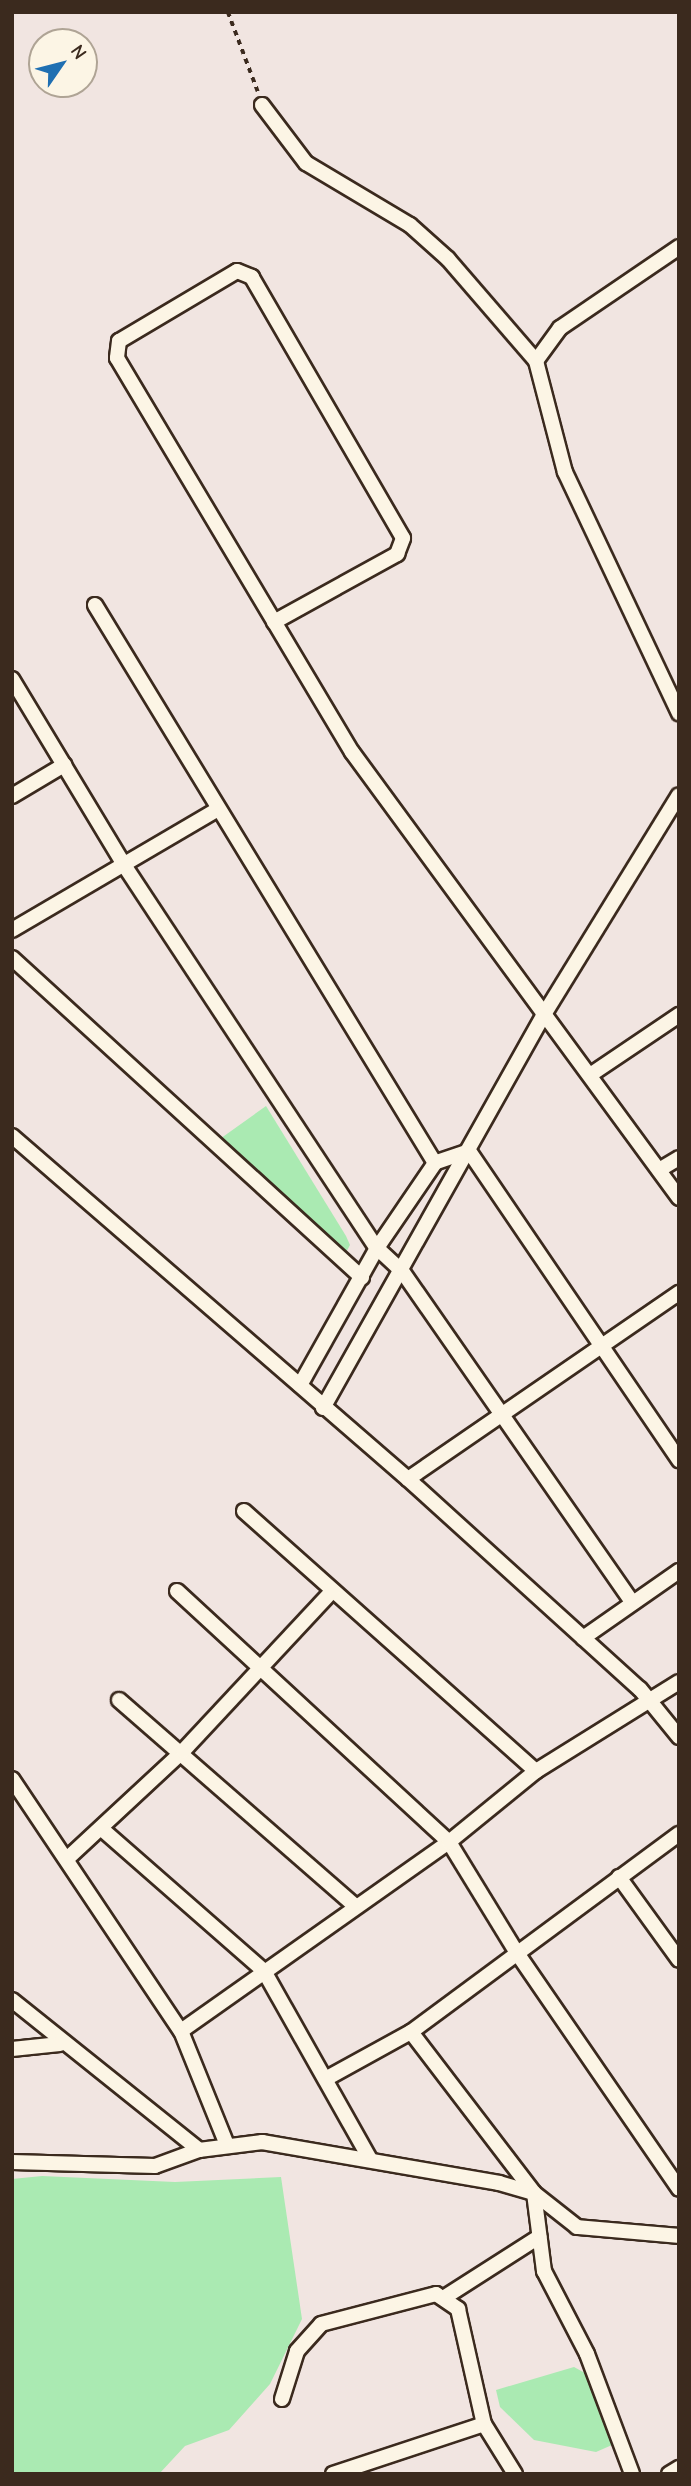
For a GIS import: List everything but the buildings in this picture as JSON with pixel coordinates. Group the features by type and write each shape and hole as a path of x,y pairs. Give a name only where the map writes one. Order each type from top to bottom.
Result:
{"street":[{"path":"262,105 306,163 410,225 448,259 536,360 565,472 679,713"},
{"path":"536,360 560,328 679,247"},
{"path":"274,622 397,554 403,538 252,277 237,271 125,336 114,351 274,622 352,752 543,1016 593,1073 679,1198"},
{"path":"94,605 435,1163"},
{"path":"12,679 124,865 377,1248 402,1271 633,1603"},
{"path":"12,796 65,765"},
{"path":"323,1408 543,1016 679,795"},
{"path":"12,930 218,809"},
{"path":"12,958 362,1278"},
{"path":"593,1073 679,1015"},
{"path":"12,1136 408,1479 648,1699 679,1737"},
{"path":"300,1385 377,1248 435,1163 469,1151"},
{"path":"469,1151 679,1460"},
{"path":"659,1170 679,1158"},
{"path":"408,1479 500,1412 679,1293"},
{"path":"244,1510 536,1771"},
{"path":"583,1638 679,1571"},
{"path":"177,1591 257,1668 449,1842 517,1952 679,2189"},
{"path":"69,1857 103,1830 183,1751 257,1668 332,1591"},
{"path":"181,2031 353,1904 449,1842 536,1771 679,1682"},
{"path":"119,1700 183,1751 353,1904"},
{"path":"12,1779 69,1857 181,2031 227,2145"},
{"path":"103,1830 264,1971 329,2077 370,2159"},
{"path":"329,2077 411,2032 679,1834"},
{"path":"619,1877 679,1961"},
{"path":"12,2000 60,2044 198,2150"},
{"path":"411,2032 534,2193 577,2227 679,2236"},
{"path":"12,2049 60,2044"},
{"path":"12,2162 155,2166 198,2150 262,2142 370,2159 534,2193"},
{"path":"534,2193 539,2237 553,2296 587,2354 632,2474"},
{"path":"282,2399 297,2351 321,2324 445,2297 539,2237"},
{"path":"445,2297 458,2309 485,2424 515,2474"},
{"path":"333,2474 485,2424"},
{"path":"669,2474 679,2468"}],"path":[{"path":"228,12 262,105"}],"green space":[{"path":"266,1106 346,1236 350,1245 344,1256 210,1146"},
{"path":"42,2176 175,2182 281,2177 302,2319 270,2384 229,2430 185,2446 159,2474 12,2474 12,2179"},
{"path":"574,2367 594,2378 612,2445 596,2452 534,2440 500,2407 496,2390"}]}
